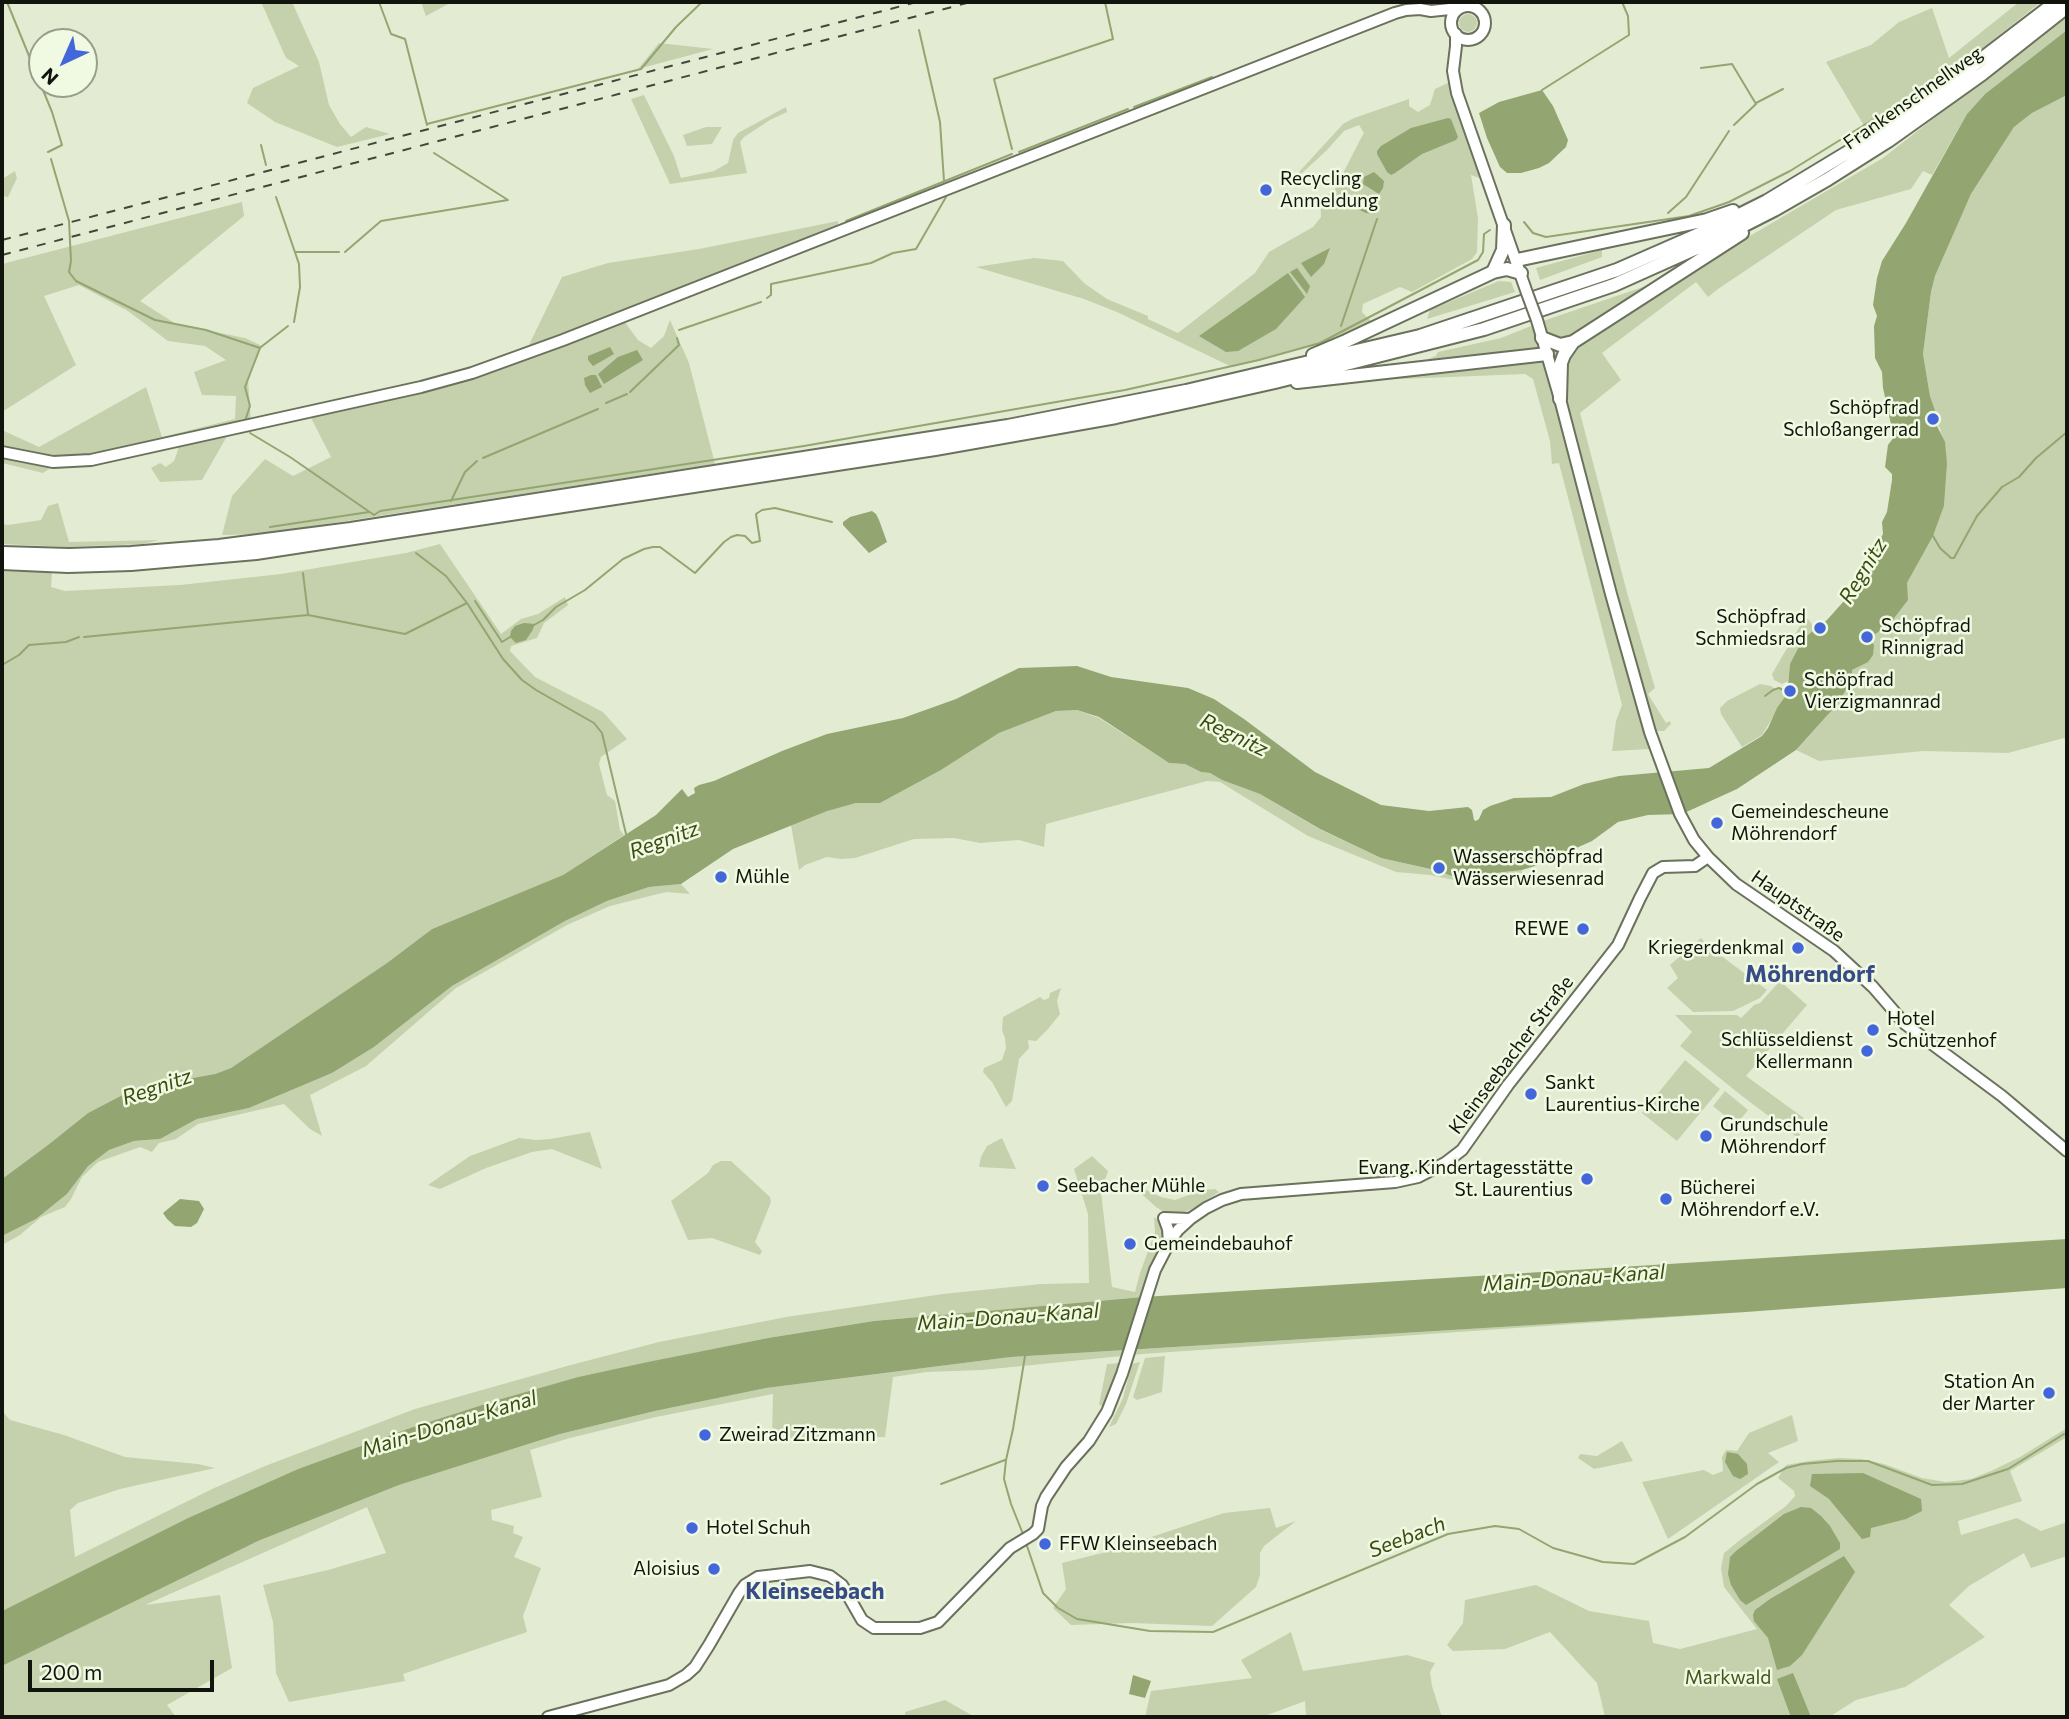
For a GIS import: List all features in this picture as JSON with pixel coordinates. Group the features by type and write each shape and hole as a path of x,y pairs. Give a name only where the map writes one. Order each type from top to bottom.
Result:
{"highway":[{"name":"Frankenschnellweg","path":"1770,206 1937,93 2056,2"},
{"name":"Frankenschnellweg","path":"1770,206 1828,179 1888,141 1982,74 2067,7"},
{"path":"1517,260 1770,206"},
{"path":"1542,338 1555,345 1573,342 1727,244 1770,206"},
{"path":"2,553 69,555 219,547 937,438 1091,411 1420,336 1618,270 1770,206"},
{"path":"2,563 68,566 222,557 356,539 1008,438 1116,417 1275,382 1483,329 1601,289 1668,261 1770,206"},
{"path":"1493,272 1503,250 1504,225"},
{"path":"1264,373 1346,341 1493,272 1507,270 1521,273"},
{"path":"1560,399 1561,363 1573,342"},
{"path":"1275,382 1317,381 1547,354"}],"street":[{"path":"1453,29 1452,18 1467,5"},
{"path":"2,452 53,462 91,460 396,393 472,373 1395,13 1467,5 1483,7 1485,27 1480,36 1470,40 1456,55"},
{"path":"1431,11 1465,40 1470,40"},
{"name":"Hauptstraße","path":"1453,29 1456,55 1453,71 1457,93 1537,320 1655,747 1680,814 1694,840 1707,857 1750,895 1834,951 1864,978 1905,1024 2002,1096 2067,1151"},
{"name":"Kleinseebacher Straße","path":"548,1717 676,1682 695,1667 738,1593 758,1577 802,1572 821,1573 837,1580 858,1615 869,1627 920,1628 932,1625 947,1614 997,1561 1038,1529 1042,1506 1055,1483 1089,1441 1107,1412 1155,1270 1169,1243 1190,1219 1222,1200 1241,1195 1395,1182 1418,1177 1445,1163 1462,1150 1508,1085 1618,944 1653,873 1663,867 1695,866 1707,857"},
{"path":"1169,1243 1164,1218 1190,1219"}],"green space":[{"path":"261,2 292,2 319,62 329,105 351,137 366,127 390,134 337,147 275,122 247,103 253,88 299,66 286,58"},
{"path":"421,2 452,2 426,16"},
{"path":"2019,2 2041,2 1954,71 1895,113 1866,129 1826,62 1871,45 1899,22 1932,8 1949,58"},
{"path":"1468,14 1474,17 1477,23 1474,29 1468,32 1462,29 1459,23 1462,17"},
{"path":"2067,14 2067,30 1985,94 1967,114 1932,175 1923,171 1911,189 1836,210 1708,297 1696,282 1602,353 1621,380 1580,413 1655,688 1648,694 1666,723 1670,721 1671,724 1664,731 1655,731 1609,601 1650,749 1612,751 1616,721 1622,705 1559,463 1552,464 1550,441 1533,379 1525,374 1375,380 1436,356 1438,352 1501,338 1690,271 1883,158"},
{"path":"659,43 713,49 638,69"},
{"path":"1452,81 1482,179 1471,175 1478,218 1477,252 1472,259 1412,292 1400,287 1363,304 1362,312 1373,323 1342,338 1232,367 1084,299 976,267 1034,258 1063,261 1084,283 1107,299 1148,316 1148,319 1178,333 1255,273 1269,252 1313,227 1321,217 1320,197 1333,193 1364,133 1359,125 1344,131 1301,174 1299,172 1343,124 1409,99 1409,106 1418,112 1430,105 1435,89"},
{"path":"644,95 674,156 681,178 714,171 728,163 733,140 738,133 786,107 787,112 770,120 740,142 747,173 670,184 631,99"},
{"path":"2067,95 2067,742 2064,738 2008,753 1923,751 1819,761 1796,750 1836,706 1852,677 1852,670 1861,665 1868,640 1907,583 1933,536 1944,506 1947,464 1940,428 1935,422 1936,413 1930,396 1923,354 1935,276 1971,194 2014,127 2032,113"},
{"path":"706,127 722,127 712,144 687,146 683,135"},
{"path":"15,171 17,178 8,197 2,196 2,179"},
{"path":"242,202 244,216 140,301 176,324 245,338 262,346 248,379 251,425 230,431 202,480 160,482 151,468 160,463 166,467 174,461 178,444 107,463 49,469 43,473 2,463 2,430 39,447 146,387 162,437 235,419 236,396 202,395 194,372 226,360 205,346 168,341 128,311 79,285 44,296 76,365 2,412 2,264"},
{"path":"838,221 837,240 624,321 638,340 651,348 664,336 670,320 689,363 715,464 262,534 222,535 232,496 265,459 293,476 331,457 309,414 524,355 562,277 608,263 699,249"},
{"path":"1602,250 1602,257 1540,280 1536,268"},
{"path":"1499,281 1511,282 1515,292 1427,319 1430,310"},
{"path":"58,503 69,542 159,540 143,544 69,547 2,544 2,524 41,520 48,506"},
{"path":"440,544 501,634 521,619 538,614 565,597 568,605 544,623 537,638 511,646 510,651 535,677 603,712 627,739 601,757 599,764 607,795 615,801 620,830 624,835 563,875 432,929 387,963 231,1068 215,1074 136,1088 88,1113 2,1179 2,571 52,572 51,587 65,591 180,585 281,574 406,553"},
{"path":"1804,619 1808,619 1816,630 1790,664 1788,681 1782,684 1774,680 1772,674"},
{"path":"1760,684 1776,690 1781,689 1787,694 1762,735 1742,747 1720,708 1727,701"},
{"path":"1077,710 1099,718 1169,763 1185,764 1260,794 1319,829 1381,858 1461,877 1522,870 1522,873 1454,880 1396,872 1308,836 1220,782 1207,781 1046,824 1044,847 1019,840 980,843 954,838 914,839 855,858 827,857 799,870 791,825 827,810 856,803 880,803 941,770 999,733 1056,711"},
{"path":"681,884 690,894 666,892 610,906 567,925 456,988 366,1066 310,1095 322,1136 310,1129 284,1104 198,1124 176,1139 159,1143 152,1152 140,1147 98,1162 82,1177 65,1207 41,1217 20,1235 2,1245 2,1236 36,1219 67,1194 87,1166 109,1150 134,1141 160,1139 197,1119 249,1108 332,1073 374,1047 452,986 565,921 607,901 649,887"},
{"path":"1701,938 1767,990 1760,998 1733,1011 1693,1012 1667,988 1678,978 1670,965"},
{"path":"1780,981 1807,1005 1746,1076 1808,1121 1798,1138 1680,1046 1692,1032 1675,1015 1737,1015 1741,1018 1754,1005 1760,1003"},
{"path":"1061,988 1057,1001 1060,1014 1036,1041 1028,1040 1029,1048 1019,1059 1012,1101 1006,1107 983,1072 984,1068 1002,1060 1006,1048 1002,1030 1003,1017 1040,997 1044,1000 1049,998 1050,993"},
{"path":"1685,1060 1720,1089 1677,1141 1642,1113"},
{"path":"1725,1091 1748,1110 1736,1125 1713,1106"},
{"path":"590,1132 602,1169 552,1149 532,1152 486,1168 440,1189 428,1185 470,1156 519,1138 550,1139"},
{"path":"1002,1138 1016,1169 979,1167 987,1146"},
{"path":"1092,1156 1108,1171 1101,1192 1112,1287 1135,1292 1155,1232 1154,1217 1160,1222 1162,1241 1142,1293 1143,1297 874,1321 768,1338 578,1377 413,1427 298,1469 188,1518 2,1611 2,1411 10,1420 64,1435 125,1457 215,1468 120,1489 78,1503 70,1510 75,1557 212,1489 265,1466 415,1409 567,1366 659,1342 786,1317 943,1294 1041,1284 1089,1283 1088,1214 1074,1169"},
{"path":"721,1161 731,1161 770,1197 771,1202 755,1242 762,1251 760,1255 712,1238 688,1240 671,1201"},
{"path":"1142,1188 1175,1200 1203,1190 1215,1189 1219,1192 1192,1209 1179,1214 1167,1214 1136,1189"},
{"path":"1746,1312 1142,1354 982,1370 927,1372 893,1377 885,1437 772,1438 773,1394 656,1417 530,1450 542,1497 491,1510 492,1520 514,1526 513,1533 523,1537 514,1557 541,1568 523,1616 527,1632 403,1674 405,1681 289,1702 276,1673 273,1622 263,1585 386,1553 367,1507 145,1605 220,1595 232,1668 167,1705 176,1717 2,1717 2,1666 196,1570 258,1541 399,1485 560,1434 655,1411 766,1388 1011,1357"},
{"path":"1165,1356 1162,1392 1137,1400 1133,1397 1145,1358"},
{"path":"1140,1362 1126,1404 1116,1424 1109,1427 1123,1398 1132,1364"},
{"path":"1119,1363 1104,1406 1099,1405 1107,1364"},
{"path":"1792,1415 1798,1441 1768,1453 1779,1462 1668,1539 1642,1482 1704,1470 1713,1475 1723,1471 1722,1457 1726,1450 1737,1451 1749,1433"},
{"name":"Markwald","path":"2067,1428 2067,1437 2010,1471 2022,1501 1958,1521 1961,1535 2017,1518 2041,1531 2067,1522 2067,1556 2031,1568 2024,1553 1969,1586 1949,1605 1985,1637 1905,1687 1856,1700 1829,1717 1605,1717 1597,1683 1550,1632 1505,1649 1453,1651 1447,1645 1463,1623 1465,1600 1536,1585 1589,1611 1649,1621 1653,1643 1680,1649 1757,1629 1724,1587 1721,1568 1724,1553 1786,1506 1795,1496 1794,1491 1778,1478 1786,1465 1839,1458 1861,1459 1922,1478 1946,1482 1971,1479 2020,1457"},
{"path":"1622,1441 1633,1461 1594,1469 1578,1458 1580,1454 1597,1456"},
{"path":"1270,1508 1276,1528 1296,1521 1264,1546 1260,1553 1260,1575 1256,1587 1212,1626 1132,1623 1071,1625 1053,1608 1066,1589 1062,1563 1106,1552 1224,1513"},
{"path":"1291,1632 1303,1671 1407,1655 1435,1663 1430,1672 1442,1717 1306,1717 1305,1701 1262,1717 1145,1717 1151,1691 1252,1678 1241,1660"},
{"path":"945,1700 975,1717 905,1717 905,1712"}],"water":[{"name":"Regnitz","path":"2067,30 2067,95 2032,113 2014,127 1971,194 1935,276 1923,354 1930,396 1936,413 1935,422 1945,442 1947,464 1944,506 1933,536 1907,583 1908,600 1891,622 1869,639 1874,645 1873,655 1868,662 1852,670 1852,680 1836,706 1796,750 1737,789 1682,814 1648,815 1618,822 1592,841 1522,870 1452,876 1381,858 1320,829 1260,794 1185,764 1169,763 1099,717 1077,710 1056,711 999,733 941,770 880,803 856,803 827,811 733,849 681,884 649,887 607,901 565,921 452,986 374,1047 332,1073 249,1108 197,1119 160,1139 134,1141 109,1150 88,1166 67,1194 36,1219 2,1236 2,1179 88,1113 136,1088 215,1074 231,1068 387,963 432,929 563,875 656,815 682,789 688,797 695,793 694,788 699,785 782,751 827,734 903,718 956,699 1019,668 1077,666 1111,677 1188,688 1214,699 1315,772 1381,805 1429,811 1468,807 1476,821 1483,810 1514,798 1551,797 1584,784 1619,776 1709,768 1762,736 1768,728 1787,694 1790,664 1803,639 1827,620 1852,592 1883,534 1882,522 1887,512 1892,480 1892,474 1885,467 1888,445 1895,431 1883,388 1882,372 1875,358 1874,326 1877,316 1873,305 1882,261 1967,114 1985,94"},
{"path":"1542,90 1553,106 1568,140 1566,147 1549,163 1539,168 1521,173 1507,173 1500,167 1479,113 1499,102"},
{"path":"1451,119 1458,137 1456,140 1422,154 1391,175 1387,172 1377,154 1381,146 1411,128"},
{"path":"1374,172 1384,181 1379,194 1363,184 1364,177"},
{"path":"1362,196 1376,202 1375,214 1355,208 1357,197"},
{"path":"1330,248 1324,264 1311,277 1301,263"},
{"path":"1297,268 1310,286 1307,294 1290,272"},
{"path":"1288,273 1305,297 1276,329 1238,351 1226,352 1199,336"},
{"path":"610,347 614,354 593,366 588,360 588,356"},
{"path":"637,350 643,360 604,384 598,374 618,357"},
{"path":"596,375 602,387 590,393 584,378"},
{"path":"872,511 879,520 887,542 869,553 843,522 850,517"},
{"path":"535,624 526,640 516,643 510,637 511,631 515,626"},
{"path":"180,1199 199,1201 204,1209 197,1223 191,1227 175,1226 163,1213"},
{"name":"Main-Donau-Kanal","path":"2067,1239 2067,1288 1746,1312 1011,1357 766,1388 560,1434 399,1485 258,1541 2,1666 2,1611 188,1518 298,1469 413,1427 578,1377 648,1362 768,1338 874,1321 1143,1297"},
{"path":"1727,1452 1738,1454 1747,1464 1748,1474 1740,1479 1733,1476 1725,1462"},
{"path":"1863,1473 1921,1499 1922,1511 1906,1519 1871,1528 1870,1537 1862,1539 1829,1499 1810,1486 1812,1474"},
{"path":"1801,1507 1811,1508 1821,1516 1840,1543 1840,1549 1746,1605 1731,1585 1728,1574 1730,1557 1784,1514"},
{"path":"1844,1556 1855,1572 1802,1655 1790,1666 1777,1670 1768,1638 1754,1621 1755,1610"},
{"path":"1793,1673 1811,1717 1791,1717 1777,1679"},
{"path":"1133,1675 1151,1681 1145,1698 1129,1694"}],"waterway":[{"path":"7,2 52,112 62,145 48,152"},
{"path":"379,2 391,34 405,39 427,125"},
{"path":"427,124 641,69 676,27 702,2"},
{"path":"1012,149 994,79 1113,39 1105,2"},
{"path":"1542,90 1629,35 1628,16 1622,2"},
{"path":"919,30 940,122 944,181"},
{"path":"1701,68 1732,64 1756,104 1734,125"},
{"path":"1134,107 1212,77"},
{"path":"1756,103 1783,89"},
{"path":"1019,152 1128,109"},
{"path":"1524,222 1533,233 1546,237 1689,216 1729,202 1790,171 1874,119"},
{"path":"1668,213 1686,197 1729,131"},
{"path":"261,145 266,165"},
{"path":"345,252 381,221 508,200 434,153"},
{"path":"846,221 1012,154"},
{"path":"51,159 69,221 69,272 76,281 155,320 206,330 260,348 245,387 250,406 245,421"},
{"path":"276,197 299,264 300,287 294,322"},
{"path":"767,298 771,295 771,284 871,263 893,253 916,249 946,197"},
{"path":"1341,326 1377,219"},
{"path":"250,433 374,515 380,511 804,446 1125,390 1259,360 1320,343 1478,260 1483,252 1484,234 1490,230"},
{"path":"295,252 339,252"},
{"path":"679,330 761,302"},
{"path":"261,347 288,326"},
{"path":"630,392 679,345 677,338"},
{"path":"606,403 627,394"},
{"path":"483,458 598,409"},
{"path":"1933,536 1940,548 1954,558 1977,516 2002,487 2019,477 2036,458 2067,432"},
{"path":"451,501 465,472 477,461"},
{"path":"534,625 556,607 585,590 623,559 644,549 660,547 695,573 731,537 745,536 752,543 760,541 756,514 762,510 775,508 832,522"},
{"path":"270,527 369,512"},
{"path":"84,637 308,615 405,634 467,603 446,576 416,553"},
{"path":"303,573 308,614"},
{"path":"475,601 502,642 510,637"},
{"name":"Regnitz","path":"467,603 503,659 522,680 594,723 602,733 626,834"},
{"path":"2,665 29,645 66,642 79,637"},
{"path":"1765,696 1779,688 1787,692"},
{"name":"Seebach","path":"1023,1534 1004,1479 1025,1356"},
{"name":"Seebach","path":"1026,1543 1043,1593 1058,1608 1077,1619 1150,1631 1213,1632 1448,1534 1495,1526 1519,1529 1553,1548 1603,1562 1634,1564 1685,1537 1757,1484 1786,1468 1837,1461 1868,1461 1932,1485 1962,1484 2008,1469 2064,1434"},
{"path":"941,1484 1005,1460"}],"railway":[{"path":"2,240 917,2"},
{"path":"2,255 971,2"}],"place":[{"name":"Recycling Anmeldung","path":"1266,190"},
{"name":"Schöpfrad Schloßangerrad","path":"1933,419"},
{"name":"Schöpfrad Schmiedsrad","path":"1820,628"},
{"name":"Schöpfrad Rinnigrad","path":"1867,637"},
{"name":"Schöpfrad Vierzigmannrad","path":"1790,691"},
{"name":"Gemeindescheune Möhrendorf","path":"1717,823"},
{"name":"Wasserschöpfrad Wässerwiesenrad","path":"1439,868"},
{"name":"Mühle","path":"721,877"},
{"name":"REWE","path":"1583,929"},
{"name":"Kriegerdenkmal","path":"1798,948"},
{"name":"Hotel Schützenhof","path":"1873,1030"},
{"name":"Schlüsseldienst Kellermann","path":"1867,1051"},
{"name":"Sankt Laurentius-Kirche","path":"1531,1094"},
{"name":"Grundschule Möhrendorf","path":"1706,1136"},
{"name":"Evang. Kindertagesstätte St. Laurentius","path":"1587,1179"},
{"name":"Seebacher Mühle","path":"1043,1186"},
{"name":"Bücherei Möhrendorf e.V.","path":"1666,1199"},
{"name":"Gemeindebauhof","path":"1130,1244"},
{"name":"Station An der Marter","path":"2049,1393"},
{"name":"Zweirad Zitzmann","path":"705,1435"},
{"name":"Hotel Schuh","path":"692,1528"},
{"name":"FFW Kleinseebach","path":"1045,1544"},
{"name":"Aloisius","path":"714,1569"}],"district":[{"name":"Möhrendorf","path":"1810,974"},
{"name":"Kleinseebach","path":"815,1591"}]}
